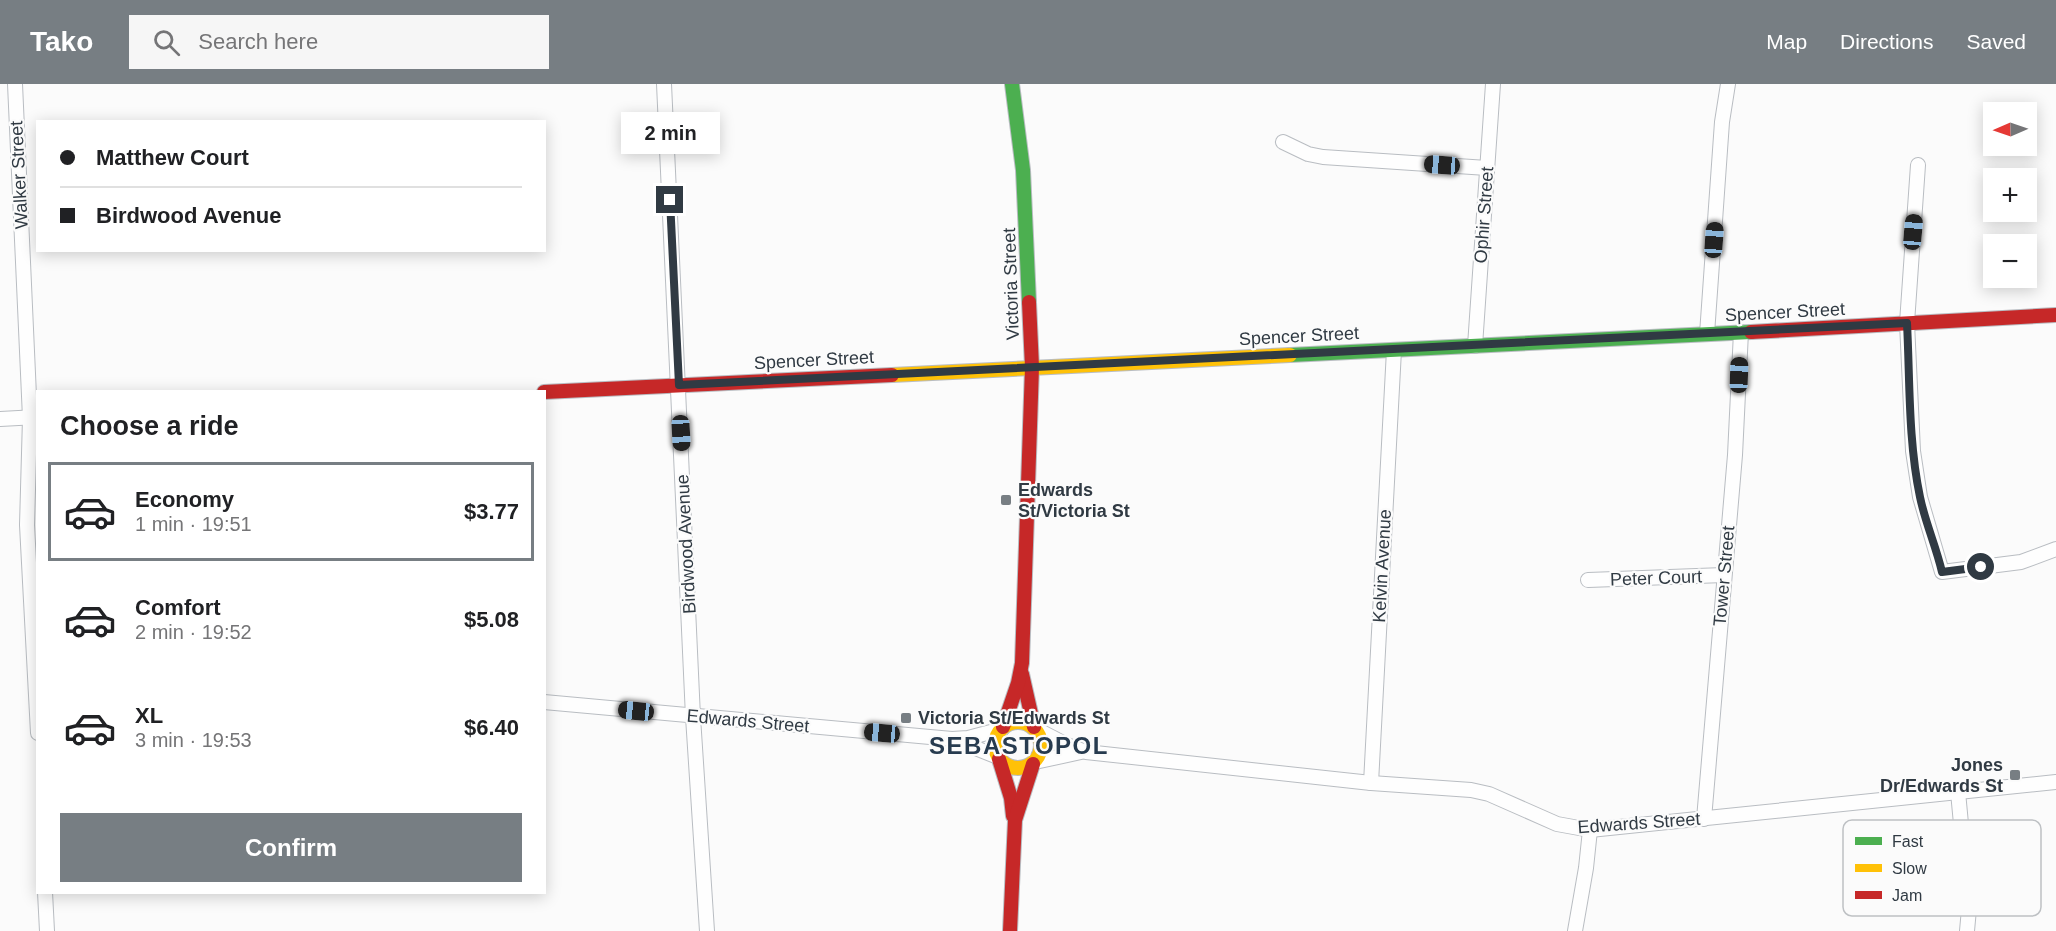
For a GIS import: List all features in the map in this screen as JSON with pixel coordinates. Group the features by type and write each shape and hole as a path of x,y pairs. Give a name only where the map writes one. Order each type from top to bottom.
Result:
{"street":[{"name":"Walker Street","path":"15,84 34,417 27,519 36,669"},
{"name":"Birdwood Avenue","path":"664,84 693,717 707,931"},
{"name":"Victoria Street","path":"1012,84 1023,170 1032,367 1022,663 1024,685 1035,728"},
{"name":"Ophir Street","path":"1475,346 1493,84"},
{"path":"1707,334 1722,122 1728,84"},
{"path":"1283,142 1308,154 1323,157 1487,168"},
{"path":"1918,165 1907,323 1915,468 1922,508 1942,572 2021,562 2056,549"},
{"name":"Spencer Street","path":"546,392 2056,315"},
{"name":"Tower Street","path":"1704,819 1735,455 1741,332"},
{"name":"Kelvin Avenue","path":"1371,783 1394,350"},
{"path":"0,419 34,417"},
{"name":"Peter Court","path":"1588,580 1724,575"},
{"name":"Victoria Street","path":"1003,728 1022,663"},
{"name":"Edwards Street","path":"546,702 952,739 968,738 1003,728"},
{"path":"1010,931 1014,828 1011,798 995,744 1003,728 1010,723 1020,722 1035,728 1042,746 1018,809 1014,828"},
{"name":"Edwards Street","path":"1035,728 1086,752 1371,783 1480,792 1557,824 1590,830 2056,782"},
{"name":"Edwards Street","path":"952,739 999,758"},
{"name":"Edwards Street","path":"1034,763 1086,752"},
{"path":"999,758 1015,769 1034,763"},
{"path":"1959,792 1962,820"},
{"path":"1575,931 1590,830"},
{"path":"45,894 47,931"},
{"path":"1967,931 1968,916"}],"traffic: fast":[{"path":"1012,84 1023,170 1029,302"},
{"path":"1290,355 1751,332"}],"traffic: slow":[{"path":"892,375 1290,355"},
{"path":"1023,722 1035,728 1040,736 1041,745 1040,754 1035,762 1027,767 1013,768 1005,765 998,758 995,740 998,732 1005,725 1023,722"}],"traffic: jam":[{"path":"1003,727 1018,683 1022,663 1032,367 1029,302"},
{"path":"1751,332 2056,315"},
{"path":"546,392 892,375"},
{"path":"1022,674 1034,727"},
{"path":"999,759 1011,798 1013,816"},
{"path":"1010,931 1015,820 1033,764"}],"place":[{"name":"Edwards St/Victoria St","path":"1006,500"},
{"name":"Victoria St/Edwards St","path":"906,718"},
{"name":"Jones Dr/Edwards St","path":"2015,775"}],"district":[{"name":"SEBASTOPOL","path":"1019,745"}],"route":[{"path":"670,200 679,385 1907,323 1913,451 1926,520 1942,572 1981,567"}]}
